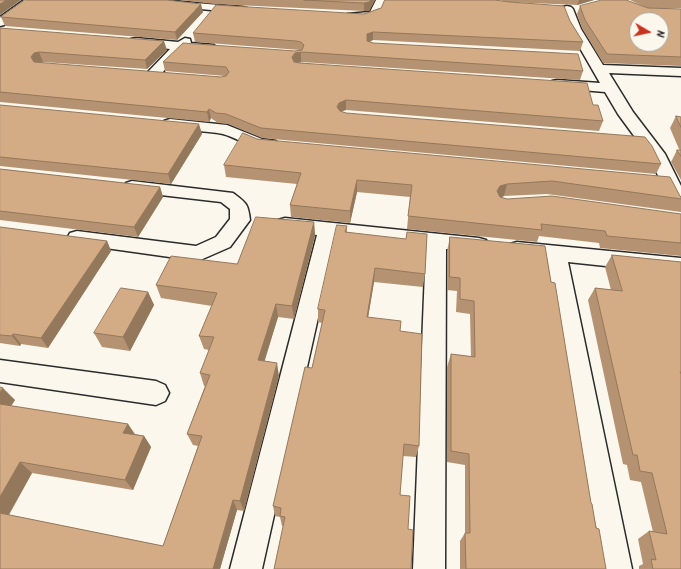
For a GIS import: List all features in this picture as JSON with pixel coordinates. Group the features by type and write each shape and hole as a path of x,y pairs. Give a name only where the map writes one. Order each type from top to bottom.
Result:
{"street":[{"path":"2,28 31,0"},
{"path":"343,16 364,17 376,14 382,0"},
{"path":"162,3 253,11"},
{"path":"205,19 214,8"},
{"path":"568,9 575,29 610,88 626,114 652,147 664,182 678,214"},
{"path":"152,75 192,35"},
{"path":"126,41 219,49"},
{"path":"578,57 596,63 681,72"},
{"path":"136,74 168,76"},
{"path":"546,84 610,88"},
{"path":"156,123 227,130 259,144 283,146"},
{"path":"624,139 675,155"},
{"path":"55,235 198,254 223,242 240,220 239,207 226,198 117,185"},
{"path":"240,220 556,253 679,271"},
{"path":"246,569 328,229"},
{"path":"428,569 436,241"},
{"path":"556,253 616,569"},
{"path":"0,371 156,393"}],"building":[{"path":"0,0 6,0 0,4"},
{"path":"25,0 167,0 201,4 175,32 1,17"},
{"path":"304,0 371,0 364,3"},
{"path":"385,0 494,0 564,6 570,21 583,42 373,32 367,34 367,41 373,43 578,54 583,71 301,52 295,53 292,57 294,62 587,83 593,105 598,105 603,121 346,100 339,103 337,107 340,111 346,113 645,137 652,146 661,164 261,128 226,114 216,113 209,109 207,112 0,92 0,28 164,41 145,60 39,52 34,53 31,57 34,62 221,77 226,76 229,72 226,67 163,62 183,43 295,51 302,50 304,45 301,42 296,41 193,33 216,5 364,14 381,8"},
{"path":"602,0 626,0 648,8 681,9 681,57 607,54 585,20 580,6"},
{"path":"0,105 199,124 168,174 0,157"},
{"path":"676,116 681,117 681,127"},
{"path":"243,133 257,139 670,177 681,199 552,181 507,184 500,186 497,191 500,197 507,199 552,196 681,214 681,243 607,236 605,231 541,224 542,230 408,216 412,185 357,180 350,211 290,205 301,173 224,165"},
{"path":"677,150 681,150 681,156"},
{"path":"0,169 160,187 134,227 0,211"},
{"path":"256,217 314,222 292,306 276,304 258,360 277,363 240,501 233,500 213,569 0,569 0,513 163,546 202,436 187,434 210,375 200,373 214,337 199,336 217,293 156,285 171,256 237,264"},
{"path":"337,225 347,226 345,232 406,239 407,232 427,234 425,274 375,268 367,317 401,321 400,331 422,334 419,446 404,444 400,495 410,496 408,529 413,530 411,569 274,569 285,517 280,516 281,508 273,506 305,367 312,368 325,310 318,309"},
{"path":"0,227 107,241 41,338 13,334 12,336 0,335"},
{"path":"450,237 545,246 551,282 555,283 591,503 596,528 599,529 606,569 466,569 465,533 470,533 469,454 451,451 451,354 475,357 474,301 460,299 460,278 450,277"},
{"path":"612,255 681,262 681,569 653,569 651,559 656,560 649,531 667,534 652,473 640,471 637,455 633,455 595,288 622,291"},
{"path":"121,288 148,292 123,337 94,333"},
{"path":"0,404 128,424 123,433 144,436 125,480 20,462 0,497"}]}
